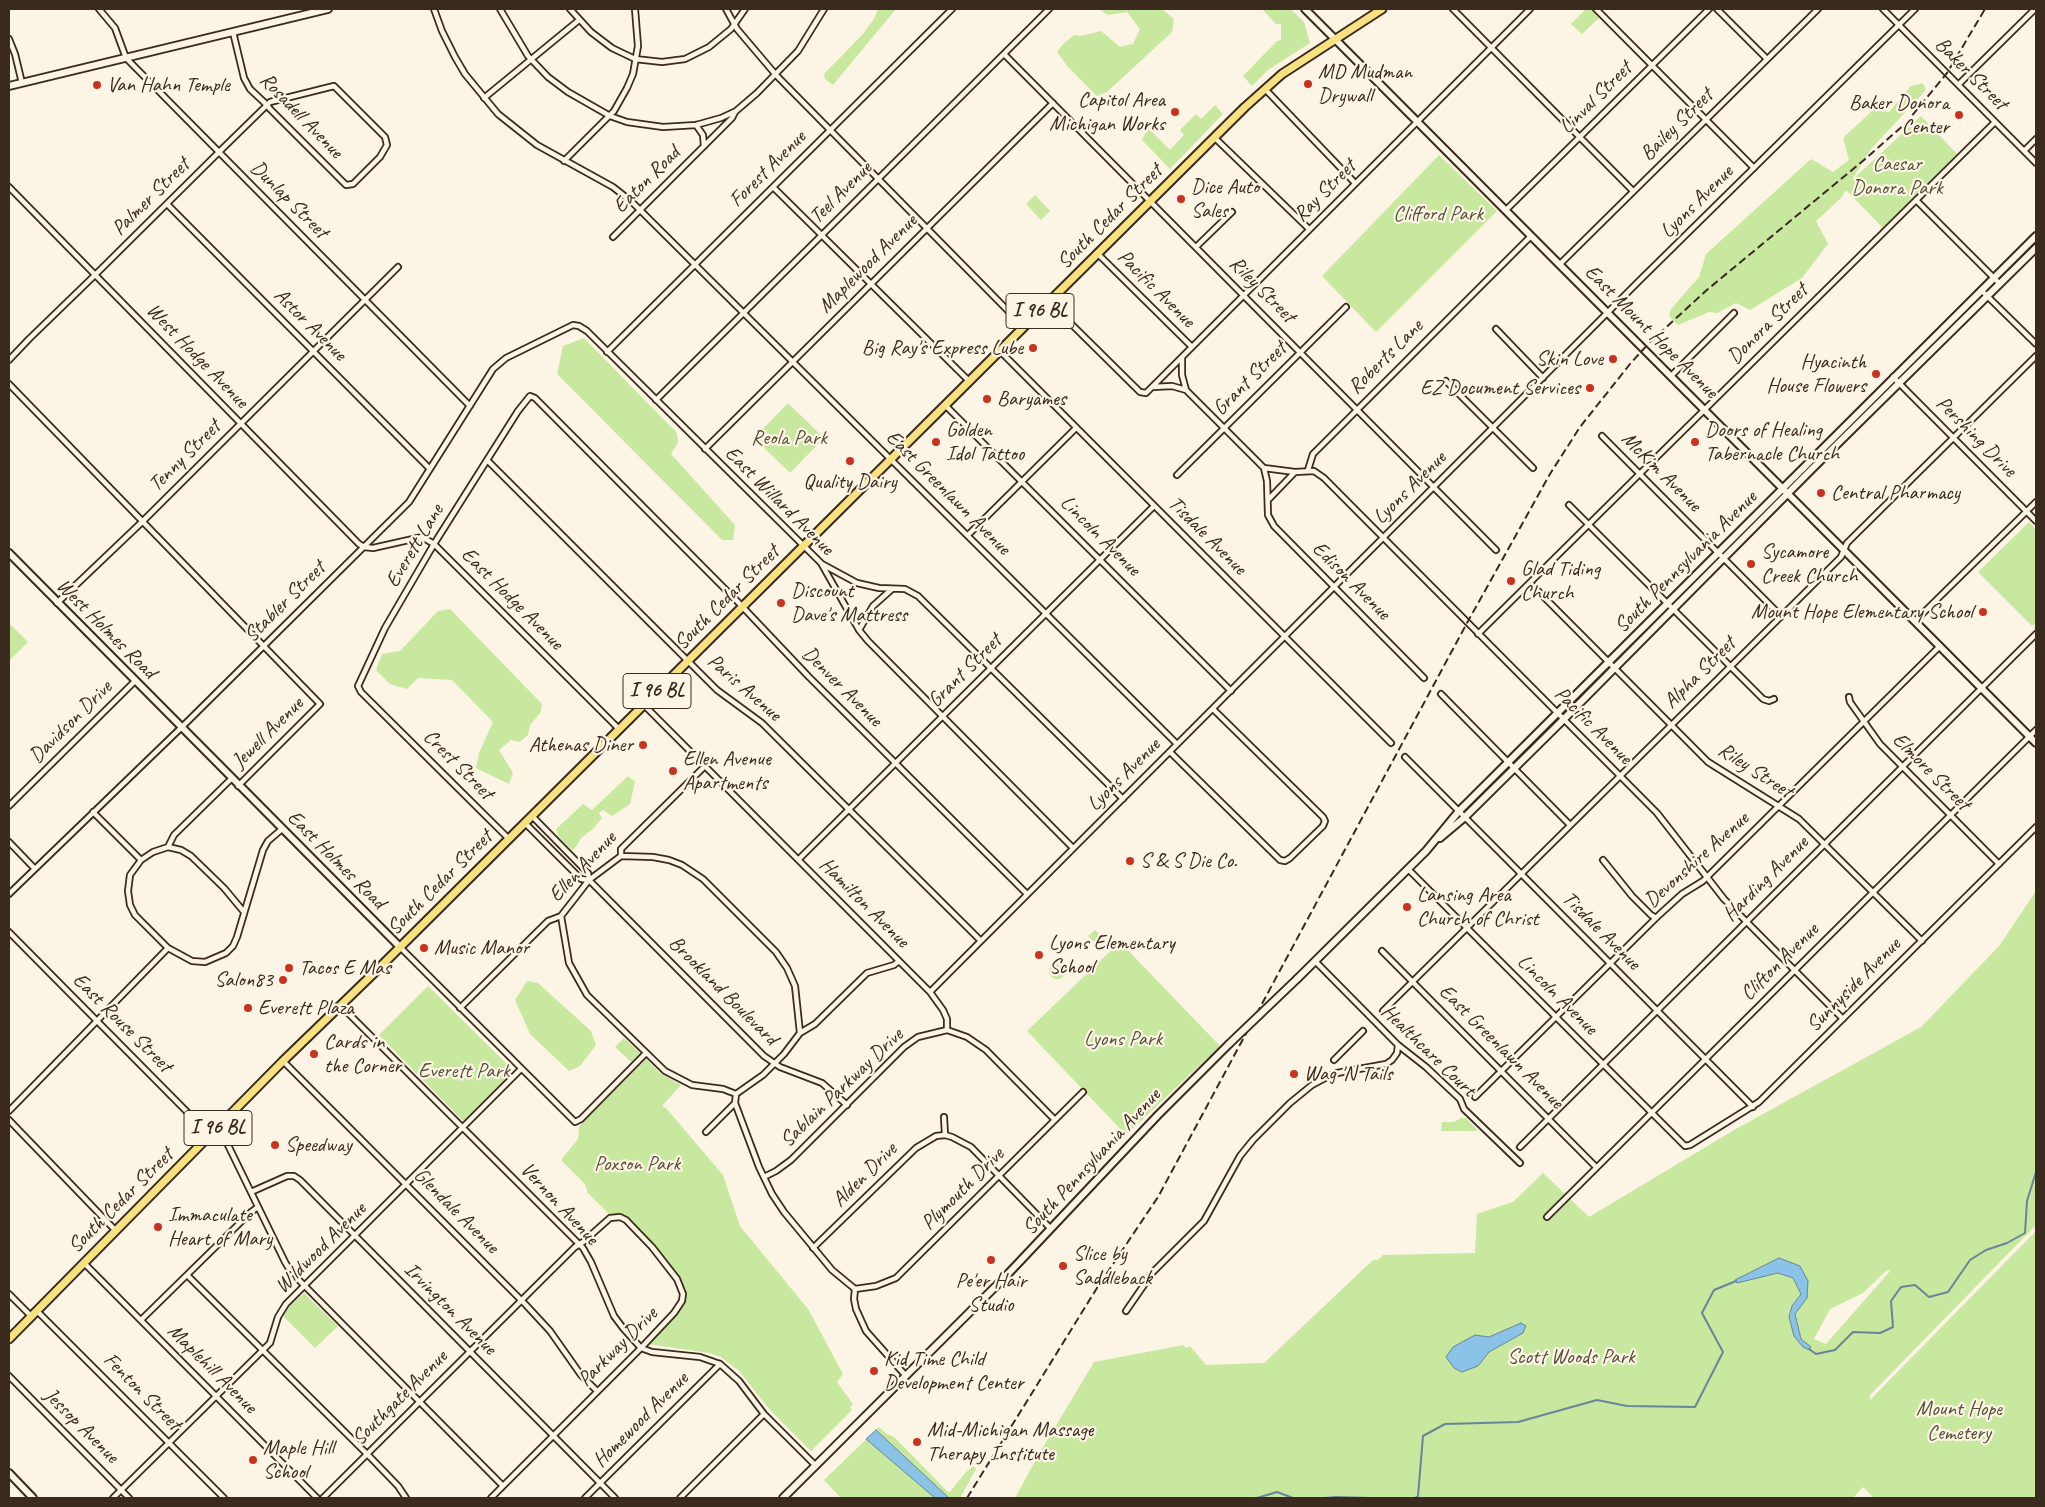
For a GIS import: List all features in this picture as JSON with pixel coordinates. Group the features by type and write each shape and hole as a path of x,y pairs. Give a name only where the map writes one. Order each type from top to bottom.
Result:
{"main road":[{"path":"9,86 328,9"},
{"name":"East Mount Hope Avenue","path":"1305,9 2036,743"},
{"name":"South Cedar Street","path":"9,1339 283,1061 1265,89 1287,71 1382,9"},
{"name":"South Pennsylvania Avenue","path":"1426,851 1458,811 2036,236"},
{"name":"South Pennsylvania Avenue","path":"783,1498 1051,1229 1152,1121 1229,1044 1426,851 1465,817 2036,248"},
{"name":"West Holmes Road","path":"9,553 181,728"},
{"name":"East Holmes Road","path":"181,728 400,947"},
{"path":"9,1473 33,1498"}],"street":[{"name":"Dunlap Street","path":"100,9 115,28 126,58 470,406"},
{"name":"East Greenlawn Avenue","path":"434,9 455,57 484,98 517,131 564,161 613,187 640,209 1177,744"},
{"path":"500,9 518,42 548,77 568,92 610,116 627,122 650,126 696,125 736,111 776,75 798,51 824,9"},
{"path":"570,9 579,20 612,48 636,59 662,62 685,59 709,47 721,38 745,9"},
{"path":"564,161 610,116 627,88 633,74 636,59 638,35 635,9"},
{"path":"726,9 749,45 776,75 1024,327"},
{"name":"Forest Avenue","path":"607,352 952,9"},
{"name":"Teel Avenue","path":"656,400 1050,9"},
{"path":"1453,9 1633,191"},
{"name":"Ray Street","path":"1049,302 1142,394 1192,347 1530,9"},
{"path":"1596,9 1754,168"},
{"name":"Linval Street","path":"1506,210 1709,9"},
{"path":"1717,9 1767,59"},
{"name":"Bailey Street","path":"1560,264 1818,9"},
{"name":"Baker Street","path":"1883,9 2036,163"},
{"name":"Lyons Avenue","path":"930,992 1608,313 1915,9"},
{"path":"1958,84 2035,9"},
{"path":"484,98 579,20"},
{"name":"Rosadell Avenue","path":"233,32 244,78 250,89 346,185 350,186"},
{"path":"9,39 15,54 22,83"},
{"name":"Riley Street","path":"1004,54 1496,550"},
{"name":"Palmer Street","path":"9,360 274,100 334,86 387,141 387,145 380,157 350,186"},
{"path":"1265,89 1355,183"},
{"name":"Maplewood Avenue","path":"705,449 1053,103"},
{"name":"Eaton Road","path":"613,237 732,118 736,111"},
{"name":"Donora Street","path":"1478,634 1995,122"},
{"name":"Eaton Road","path":"696,125 703,135 704,146"},
{"path":"1215,138 1309,229"},
{"path":"2024,151 2036,139"},
{"name":"West Hodge Avenue","path":"9,187 364,547"},
{"path":"773,187 969,381"},
{"path":"1916,200 2000,284"},
{"name":"Astor Avenue","path":"167,204 430,469"},
{"path":"1196,247 1232,212"},
{"name":"Roberts Lane","path":"1308,470 1312,454 1531,236"},
{"name":"Pacific Avenue","path":"1098,254 1192,347"},
{"name":"Tenny Street","path":"57,603 143,521 398,267"},
{"path":"1982,290 2036,344"},
{"name":"Grant Street","path":"1177,475 1346,306"},
{"path":"1671,376 1734,313"},
{"name":"East Willard Avenue","path":"569,326 574,325 583,328 821,563 859,630 883,658 1073,848"},
{"name":"Stabler Street","path":"9,894 181,728 409,502 491,372 500,362 569,326"},
{"path":"1496,329 1543,378"},
{"name":"Tisdale Avenue","path":"1000,351 1391,743"},
{"path":"1182,356 1182,375 1186,390"},
{"name":"Alpha Street","path":"1383,1011 1841,557 1847,543 2036,356"},
{"name":"Pershing Drive","path":"1893,377 2036,521"},
{"path":"1446,381 1532,468"},
{"path":"9,384 264,646"},
{"path":"1151,387 1172,386 1186,390 1264,468 1295,472 1308,470"},
{"name":"Everett Lane","path":"383,714 360,690 358,686 360,680 385,628 434,544 518,411 530,396"},
{"name":"Denver Avenue","path":"530,396 535,398 809,677 1027,894"},
{"name":"Lincoln Avenue","path":"945,405 1231,691"},
{"path":"968,535 1076,428"},
{"name":"McKim Avenue","path":"1602,436 1781,616"},
{"name":"Paris Avenue","path":"487,460 688,661 728,699 762,723 980,940"},
{"name":"Edison Avenue","path":"1264,468 1268,515 1274,526 1424,678"},
{"name":"Pacific Avenue","path":"1308,470 1314,471 1324,478 1664,821 1706,877 1746,922 1843,1018"},
{"path":"1268,500 1295,472"},
{"path":"1915,621 2036,502"},
{"path":"1569,504 1763,699 1769,701 1774,699"},
{"name":"Grant Street","path":"798,859 896,764 1154,506"},
{"name":"East Hodge Avenue","path":"364,547 373,548 422,537 434,544 619,729"},
{"path":"821,563 857,583 892,589 905,589 918,596 1122,799"},
{"name":"Riley Street","path":"1530,583 1714,768 1799,819 1922,941"},
{"path":"859,630 873,606 892,589"},
{"name":"Harding Avenue","path":"1520,1147 2036,634"},
{"name":"Jewell Avenue","path":"238,786 320,704 264,646"},
{"name":"Devonshire Avenue","path":"1475,1097 1656,918 1682,894 1706,877 1940,646"},
{"name":"Davidson Drive","path":"9,806 135,681"},
{"path":"1441,694 1570,825"},
{"name":"Elmore Street","path":"1849,697 1850,702 1880,744 1999,864"},
{"name":"Hamilton Avenue","path":"644,705 930,992 943,1010 947,1020 947,1030"},
{"path":"1170,752 1280,860 1285,861 1323,826 1324,821 1213,709"},
{"name":"Crest Street","path":"383,714 509,839"},
{"name":"Clifton Avenue","path":"1547,1218 2036,730"},
{"name":"Tisdale Avenue","path":"1405,757 1753,1107"},
{"name":"Ellen Avenue","path":"460,1008 548,922 561,916 589,880 621,856 621,849 705,766"},
{"name":"Jewell Avenue","path":"168,847 174,834 231,779"},
{"path":"93,812 141,860"},
{"name":"Brookland Boulevard","path":"532,816 588,873 589,880 764,1056 774,1064 822,1083 846,1105"},
{"name":"Brookland Boulevard","path":"525,823 581,879 589,880"},
{"name":"Sunnyside Avenue","path":"1682,1144 1690,1145 1753,1107 2036,827"},
{"path":"244,912 224,888 191,856 181,850 168,847 153,852 141,860 130,875 128,892 130,905 135,915 168,948 192,961 205,962 226,953 237,937 263,850 268,841 282,829"},
{"path":"9,842 35,868"},
{"path":"621,856 653,857 682,865 702,879 776,952 787,968 794,986 800,1033"},
{"path":"1603,860 1632,896 1656,918"},
{"name":"Lincoln Avenue","path":"1408,869 1682,1144"},
{"path":"561,916 569,963 579,984 587,995 646,1054 665,1070 692,1085 723,1088 736,1094"},
{"name":"East Rouse Street","path":"9,932 200,1126 214,1133 226,1143 285,1262 304,1286 503,1486"},
{"name":"East Holmes Road","path":"400,947 575,1122 646,1054"},
{"path":"9,1112 96,1020 168,948"},
{"name":"East Greenlawn Avenue","path":"1382,951 1596,1167"},
{"path":"899,961 894,965 867,972 815,1024 800,1033 763,1075 736,1094 735,1103 772,1194 784,1212 832,1270 855,1289 856,1309 866,1331 906,1376"},
{"name":"Healthcare Court","path":"1315,961 1398,1045 1426,1066 1460,1099 1464,1108 1520,1163"},
{"name":"Vernon Avenue","path":"340,1005 579,1245 591,1262 614,1316 641,1348"},
{"path":"947,1030 967,1037 986,1050 1055,1120"},
{"name":"Sablain Parkway Drive","path":"764,1177 783,1167 791,1160 910,1042 926,1034 947,1030"},
{"path":"1334,1060 1363,1031"},
{"path":"1126,1311 1153,1272 1204,1220 1240,1156 1290,1103 1312,1085 1337,1073 1386,1064 1397,1053 1398,1045"},
{"name":"Glendale Avenue","path":"283,1061 522,1300 550,1331 581,1375 597,1391"},
{"name":"Wildwood Avenue","path":"113,1498 264,1350 270,1343 278,1316 286,1304 521,1069"},
{"name":"Plymouth Drive","path":"855,1289 881,1285 896,1278 1083,1092"},
{"path":"706,1132 735,1103"},
{"path":"944,1117 945,1135 965,1143 1051,1229"},
{"path":"9,1120 116,1231"},
{"name":"Alden Drive","path":"813,1248 916,1148 930,1138 945,1135"},
{"name":"Irvington Avenue","path":"251,1192 280,1177 294,1176 615,1498"},
{"path":"141,1320 250,1212 258,1207"},
{"name":"Parkway Drive","path":"490,1498 641,1348 674,1313 682,1300 683,1294 677,1279 635,1228 620,1217 610,1218"},
{"name":"Southgate Avenue","path":"323,1498 522,1300 610,1218"},
{"name":"Maplehill Avenue","path":"84,1263 317,1498"},
{"path":"187,1275 367,1454 398,1486 406,1498"},
{"path":"9,1294 31,1316"},
{"name":"Fenton Street","path":"37,1310 224,1498"},
{"path":"641,1348 652,1352 700,1357 720,1364 739,1381 764,1414 816,1466"},
{"name":"Homewood Avenue","path":"585,1498 720,1364"},
{"name":"Jessop Avenue","path":"9,1376 129,1498"},
{"path":"680,1498 764,1414"}],"green space":[{"path":"878,9 896,9 833,85 825,79 824,74 863,34 874,19"},
{"path":"1099,9 1162,9 1174,19 1172,32 1107,92 1097,96 1068,67 1057,52 1074,35 1081,36 1101,31 1120,47 1133,44 1140,29 1127,12 1108,15"},
{"path":"1262,9 1291,9 1304,22 1310,43 1268,70 1252,86 1243,76 1277,41 1281,40 1281,24 1276,24"},
{"path":"1586,9 1592,9 1600,17 1582,34 1571,24"},
{"name":"Caesar Donora Park","path":"1923,83 1926,90 1871,149 1851,181 1921,116 1957,154 1883,228 1846,190 1841,198 1816,221 1828,244 1802,278 1750,310 1736,303 1717,313 1709,312 1678,325 1669,316 1671,309 1699,277 1706,254 1811,159 1833,172 1849,160 1843,138 1873,110 1889,112 1911,86"},
{"path":"1215,105 1223,114 1170,169 1142,140 1148,128 1170,150 1184,135 1180,130 1196,114 1201,119"},
{"name":"Clifford Park","path":"1439,155 1497,211 1376,332 1322,276"},
{"path":"1035,195 1050,211 1041,220 1026,204"},
{"path":"584,338 677,433 678,442 671,454 735,525 733,540 722,540 557,374 563,346"},
{"name":"Reola Park","path":"788,403 824,438 790,473 754,438"},
{"path":"2029,522 2036,530 2036,622 2032,626 1978,572"},
{"path":"450,609 542,704 541,712 530,725 528,735 520,742 511,740 499,750 513,773 509,784 476,768 479,753 493,722 452,680 418,678 407,689 390,684 376,670 382,654 400,651 438,611"},
{"path":"9,623 28,642 9,661"},
{"path":"628,776 635,782 630,804 612,816 603,810 599,813 602,818 594,828 581,838 572,850 559,837 556,829 583,804 592,810"},
{"path":"2036,891 2036,1225 1870,1395 1870,1400 2036,1231 2036,1498 1874,1498 1863,1487 1853,1498 1015,1498 1094,1362 1184,1345 1185,1348 1190,1346 1206,1365 1264,1363 1373,1260 1378,1260 1383,1255 1475,1253 1477,1214 1513,1202 1543,1173 1589,1217 1734,1130 1921,1027 2000,945","holes":["1891,1270 1826,1344 1814,1339 1830,1309 1863,1293 1886,1271"]},
{"path":"1095,930 1107,941 1100,948 1088,936"},
{"name":"Lyons Park","path":"1120,942 1220,1046 1126,1135 1027,1031"},
{"path":"1057,963 1065,971 1057,979 1049,971"},
{"path":"527,981 538,983 591,1031 596,1045 580,1066 569,1071 530,1034 515,1000"},
{"name":"Everett Park","path":"428,986 514,1071 464,1122 379,1035"},
{"path":"624,1038 640,1053 631,1062 615,1047"},
{"name":"Poxson Park","path":"646,1059 660,1073 681,1085 662,1106 666,1108 723,1175 740,1226 808,1309 843,1374 837,1382 853,1404 850,1407 852,1410 811,1451 770,1410 739,1371 721,1357 709,1353 647,1344 683,1305 684,1290 665,1260 633,1224 623,1217 610,1215 588,1193 585,1184 561,1160 578,1139 579,1126"},
{"path":"1461,1118 1466,1118 1478,1131 1441,1131 1442,1122 1454,1122"},
{"path":"304,1293 338,1326 315,1348 283,1316 291,1304"},
{"path":"879,1427 894,1437 949,1493 966,1472 974,1466 976,1469 960,1498 841,1498 824,1480"}],"water":[{"path":"1779,1258 1800,1266 1808,1281 1807,1298 1795,1314 1801,1339 1811,1347 1809,1350 1803,1347 1794,1336 1789,1317 1792,1306 1801,1294 1793,1278 1778,1273 1737,1283 1735,1280"},
{"path":"1521,1323 1526,1326 1523,1333 1489,1352 1478,1366 1462,1372 1454,1368 1446,1357 1453,1347 1475,1335 1489,1337"},
{"path":"876,1430 949,1498 935,1498 866,1439"}],"waterway":[{"path":"1809,1349 1816,1354 1835,1350 1853,1332 1880,1333 1893,1327 1891,1301 1901,1287 1915,1285 1929,1297 1948,1292 1970,1260 1986,1250 2007,1243 2025,1233 2027,1201 2036,1172"},
{"path":"1415,1498 1418,1496 1423,1436 1445,1424 1518,1422 1597,1400 1627,1406 1695,1407 1723,1352 1702,1313 1714,1290 1736,1281"},
{"path":"1257,1498 1277,1492 1293,1498"},
{"path":"1325,1498 1369,1498"}],"railway":[{"path":"967,1498 1097,1288 1158,1197 1467,623 1550,474 1580,427 1650,342 1708,289 1906,123 1947,73 1985,9"}],"place":[{"name":"MD Mudman Drywall","path":"1308,84"},
{"name":"Van Hahn Temple","path":"97,85"},
{"name":"Capitol Area Michigan Works","path":"1175,112"},
{"name":"Baker Donora Center","path":"1959,115"},
{"name":"Dice Auto Sales","path":"1181,199"},
{"name":"Big Ray's Express Lube","path":"1033,348"},
{"name":"Skin Love","path":"1613,359"},
{"name":"Hyacinth House Flowers","path":"1876,374"},
{"name":"EZ Document Services","path":"1590,388"},
{"name":"Baryames","path":"987,399"},
{"name":"Golden Idol Tattoo","path":"936,442"},
{"name":"Doors of Healing Tabernacle Church","path":"1695,442"},
{"name":"Quality Dairy","path":"850,461"},
{"name":"Central Pharmacy","path":"1821,493"},
{"name":"Sycamore Creek Church","path":"1751,564"},
{"name":"Glad Tiding Church","path":"1511,581"},
{"name":"Discount Dave's Mattress","path":"781,603"},
{"name":"Mount Hope Elementary School","path":"1983,612"},
{"name":"Athenas Diner","path":"643,745"},
{"name":"Ellen Avenue Apartments","path":"673,771"},
{"name":"S & S Die Co.","path":"1130,861"},
{"name":"Lansing Area Church of Christ","path":"1407,907"},
{"name":"Music Manor","path":"424,948"},
{"name":"Lyons Elementary School","path":"1039,955"},
{"name":"Tacos E Mas","path":"289,968"},
{"name":"Salon83","path":"283,980"},
{"name":"Everett Plaza","path":"248,1008"},
{"name":"Cards in the Corner","path":"314,1054"},
{"name":"Wag 'N Tails","path":"1294,1074"},
{"name":"Speedway","path":"275,1145"},
{"name":"Immaculate Heart of Mary","path":"158,1227"},
{"name":"Pe'er Hair Studio","path":"991,1260"},
{"name":"Slice by Saddleback","path":"1063,1266"},
{"name":"Kid Time Child Development Center","path":"874,1371"},
{"name":"Mid-Michigan Massage Therapy Institute","path":"917,1442"},
{"name":"Maple Hill School","path":"253,1460"}],"park label":[{"name":"Scott Woods Park","path":"1571,1357"},
{"name":"Mount Hope Cemetery","path":"1959,1421"}]}
